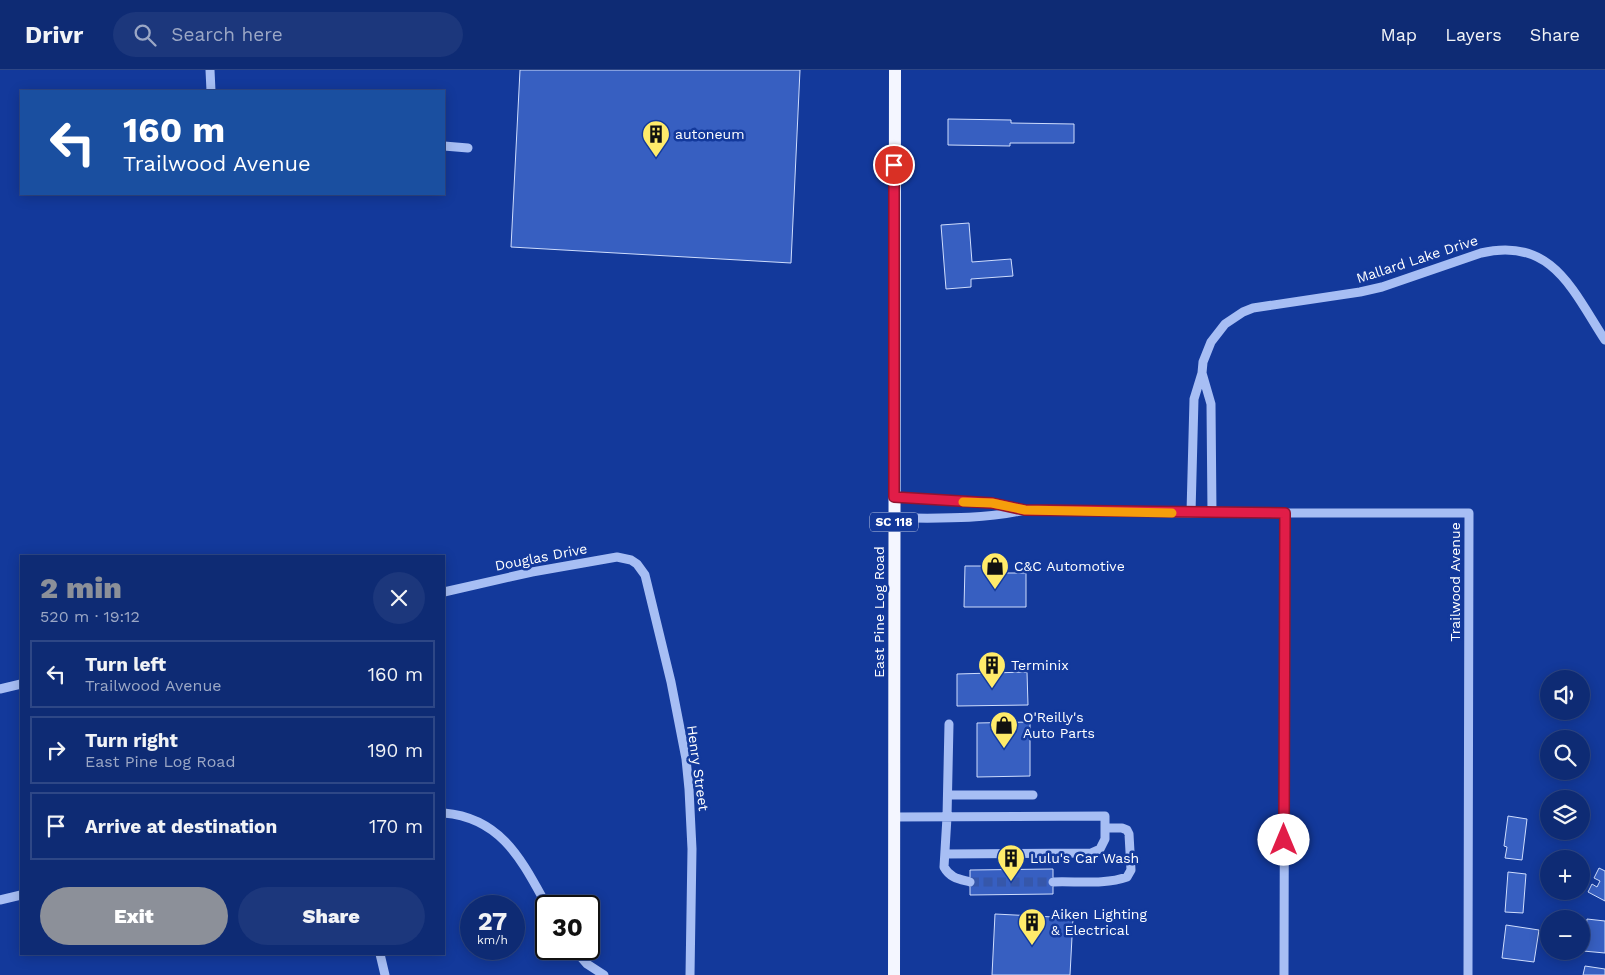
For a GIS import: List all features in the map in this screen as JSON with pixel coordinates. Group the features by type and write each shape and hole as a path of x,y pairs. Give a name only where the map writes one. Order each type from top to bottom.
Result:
{"main road":[{"name":"East Pine Log Road","path":"894,975 895,70"}],"street":[{"path":"210,70 211,90"},
{"path":"445,146 468,148"},
{"name":"Mallard Lake Drive","path":"1191,513 1194,399 1211,342 1225,324 1243,312 1264,306 1382,287 1492,250 1510,250 1527,252 1548,262 1557,269 1572,287 1605,340"},
{"path":"1202,373 1211,404 1212,513"},
{"name":"Trailwood Avenue","path":"894,497 992,503 1025,510 1191,513 1469,513 1468,975"},
{"name":"Trailwood Avenue","path":"894,518 1003,515 1025,510"},
{"path":"1284,975 1285,513"},
{"name":"Douglas Drive","path":"445,592 532,572 616,557 631,560 642,569"},
{"name":"Henry Street","path":"642,569 671,682 686,766 691,819 690,975"},
{"path":"0,688 20,684"},
{"path":"949,724 948,817 944,867 948,874 957,879 970,882"},
{"path":"948,795 1033,795"},
{"path":"445,813 474,820 491,829 506,842 523,862 541,895"},
{"path":"894,817 1105,816 1105,838 1100,849 1091,853 946,854"},
{"path":"1052,882 1119,880 1128,877 1131,870 1129,834 1127,830 1122,828 1105,828"},
{"path":"0,900 20,895"},
{"path":"380,955 385,975"},
{"path":"584,960 604,975"}],"building":[{"name":"autoneum","path":"520,70 800,70 791,263 511,247"},
{"path":"948,119 1074,124 1074,143 1010,143 1010,146 948,145"},
{"path":"969,223 972,262 1011,259 1013,276 971,279 971,287 946,289 941,225"},
{"name":"C&C Automotive","path":"965,566 985,566 985,573 1026,573 1026,607 964,607"},
{"name":"Terminix","path":"1027,672 1028,705 957,706 957,674"},
{"name":"O'Reilly's Auto Parts","path":"1030,722 1030,776 977,777 977,723"},
{"path":"1508,816 1527,819 1522,860 1505,858 1507,847 1504,846"},
{"path":"1599,868 1605,871 1605,901 1590,893 1592,884 1597,887 1600,881 1594,878"},
{"name":"Lulu's Car Wash","path":"1053,869 1053,894 970,895 970,870"},
{"path":"1508,872 1526,874 1523,913 1505,912"},
{"name":"Aiken Lighting & Electrical","path":"995,914 1073,918 1070,975 992,975"},
{"path":"1590,919 1605,921 1605,953 1590,952"},
{"path":"1506,925 1539,930 1534,962 1502,958"},
{"path":"1585,966 1605,969 1605,975 1583,975"}],"tunnel":[{"path":"970,882 1053,882"}],"slow traffic":[{"path":"963,502 992,503 1025,510 1172,513"}],"place":[{"name":"autoneum","path":"656,158"},
{"name":"C&C Automotive","path":"995,590"},
{"name":"Terminix","path":"992,689"},
{"name":"O'Reilly's Auto Parts","path":"1004,749"},
{"name":"Lulu's Car Wash","path":"1011,882"},
{"name":"Aiken Lighting & Electrical","path":"1032,946"}],"route":[{"path":"894,165 894,497 992,503 1025,510 1285,513 1284,840"}]}
